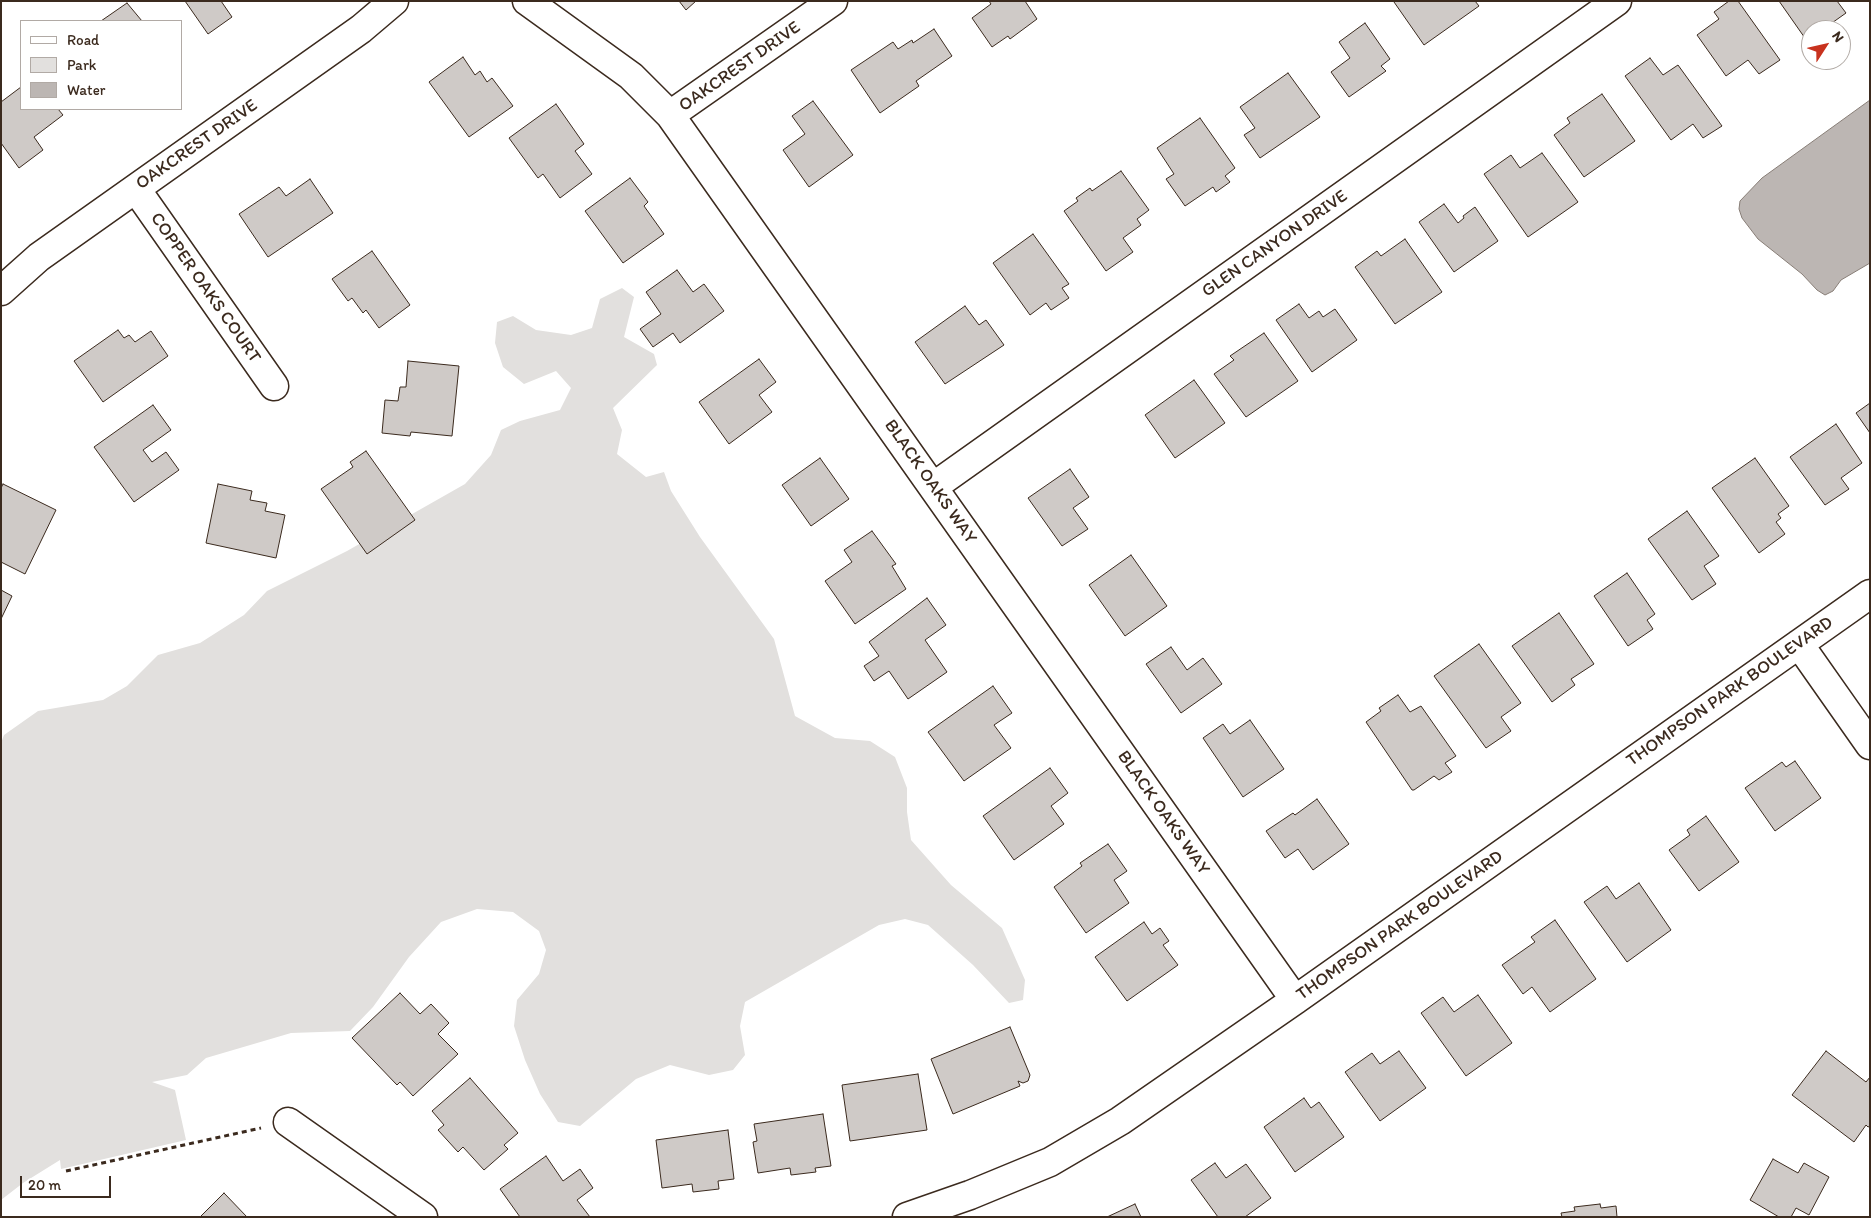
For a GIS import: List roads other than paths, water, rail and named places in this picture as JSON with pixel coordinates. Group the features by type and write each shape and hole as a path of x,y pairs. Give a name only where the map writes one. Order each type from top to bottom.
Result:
{"street":[{"name":"OAKCREST DRIVE","path":"1,291 39,257 361,29 394,1"},
{"name":"BLACK OAKS WAY","path":"526,1 630,76 670,115 1295,1000"},
{"name":"OAKCREST DRIVE","path":"670,115 833,1"},
{"name":"GLEN CANYON DRIVE","path":"934,487 1617,1"},
{"name":"COPPER OAKS COURT","path":"136,189 274,386"},
{"name":"THOMPSON PARK BOULEVARD","path":"907,1217 970,1195 1050,1162 1120,1121 1295,1000 1870,594"},
{"path":"1799,644 1870,745"},
{"path":"288,1122 422,1217"}],"water":[{"path":"1870,100 1870,263 1841,280 1833,291 1825,295 1758,239 1742,218 1739,209 1740,201 1762,178"}]}
